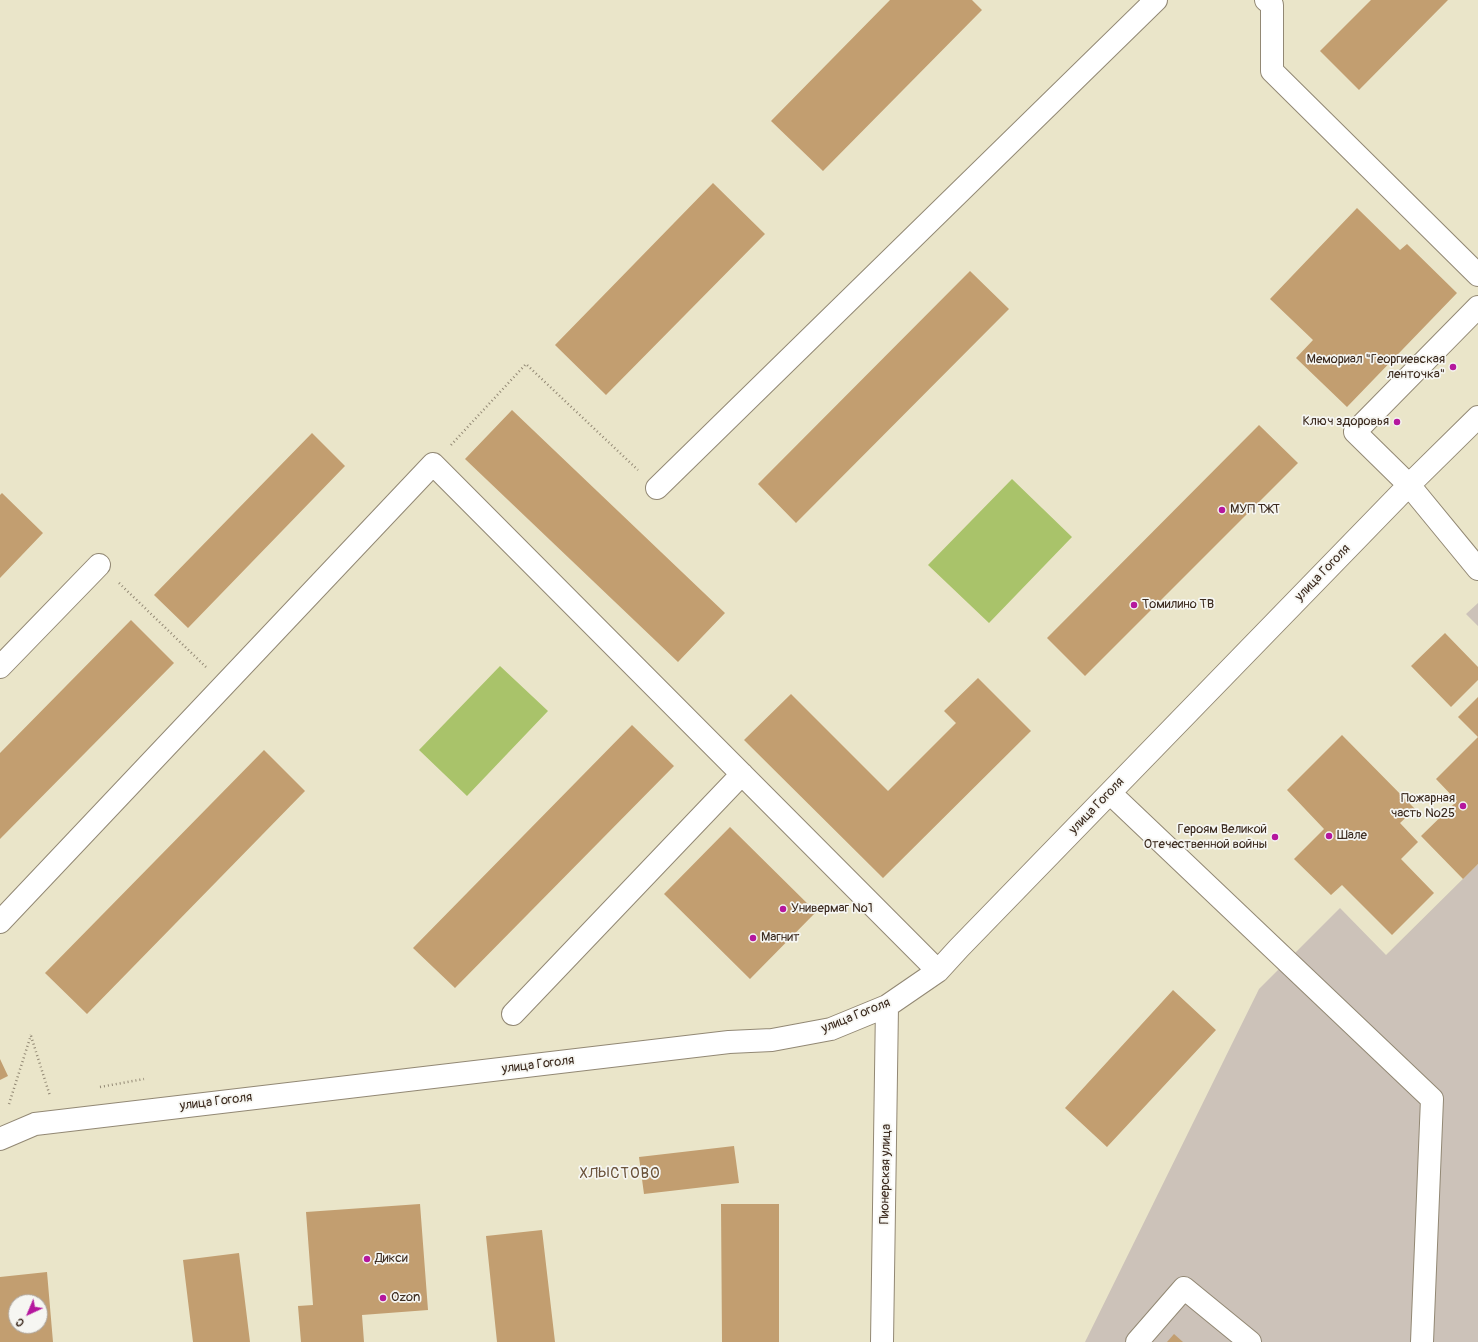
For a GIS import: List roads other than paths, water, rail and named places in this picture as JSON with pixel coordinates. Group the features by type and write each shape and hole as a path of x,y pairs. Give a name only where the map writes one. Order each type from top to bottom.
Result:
{"street":[{"path":"657,488 1156,0"},
{"path":"1272,2 1272,72 1478,275"},
{"path":"1478,307 1355,432 1409,485 1478,569"},
{"name":"улица Гоголя","path":"0,1139 35,1124 729,1042 772,1040 831,1029 887,1006 938,971 1409,485 1478,417"},
{"path":"0,922 433,464 938,971"},
{"path":"0,667 100,565"},
{"path":"513,1014 742,774"},
{"path":"1110,793 1432,1099 1422,1342"},
{"name":"Пионерская улица","path":"882,1342 887,1006"},
{"path":"1137,1342 1184,1288 1250,1342"}],"place":[{"name":"Мемориал \"Георгиевская ленточка\"","path":"1453,367"},
{"name":"Ключ здоровья","path":"1397,422"},
{"name":"МУП ТЖТ","path":"1222,510"},
{"name":"Томилино ТВ","path":"1134,605"},
{"name":"Пожарная часть №25","path":"1463,806"},
{"name":"Шале","path":"1329,836"},
{"name":"Героям Великой Отечественной войны","path":"1275,837"},
{"name":"Универмаг №1","path":"783,909"},
{"name":"Магнит","path":"753,938"},
{"name":"Дикси","path":"367,1259"},
{"name":"Ozon","path":"383,1298"}],"district":[{"name":"ХЛЫСТОВО","path":"620,1174"}]}
